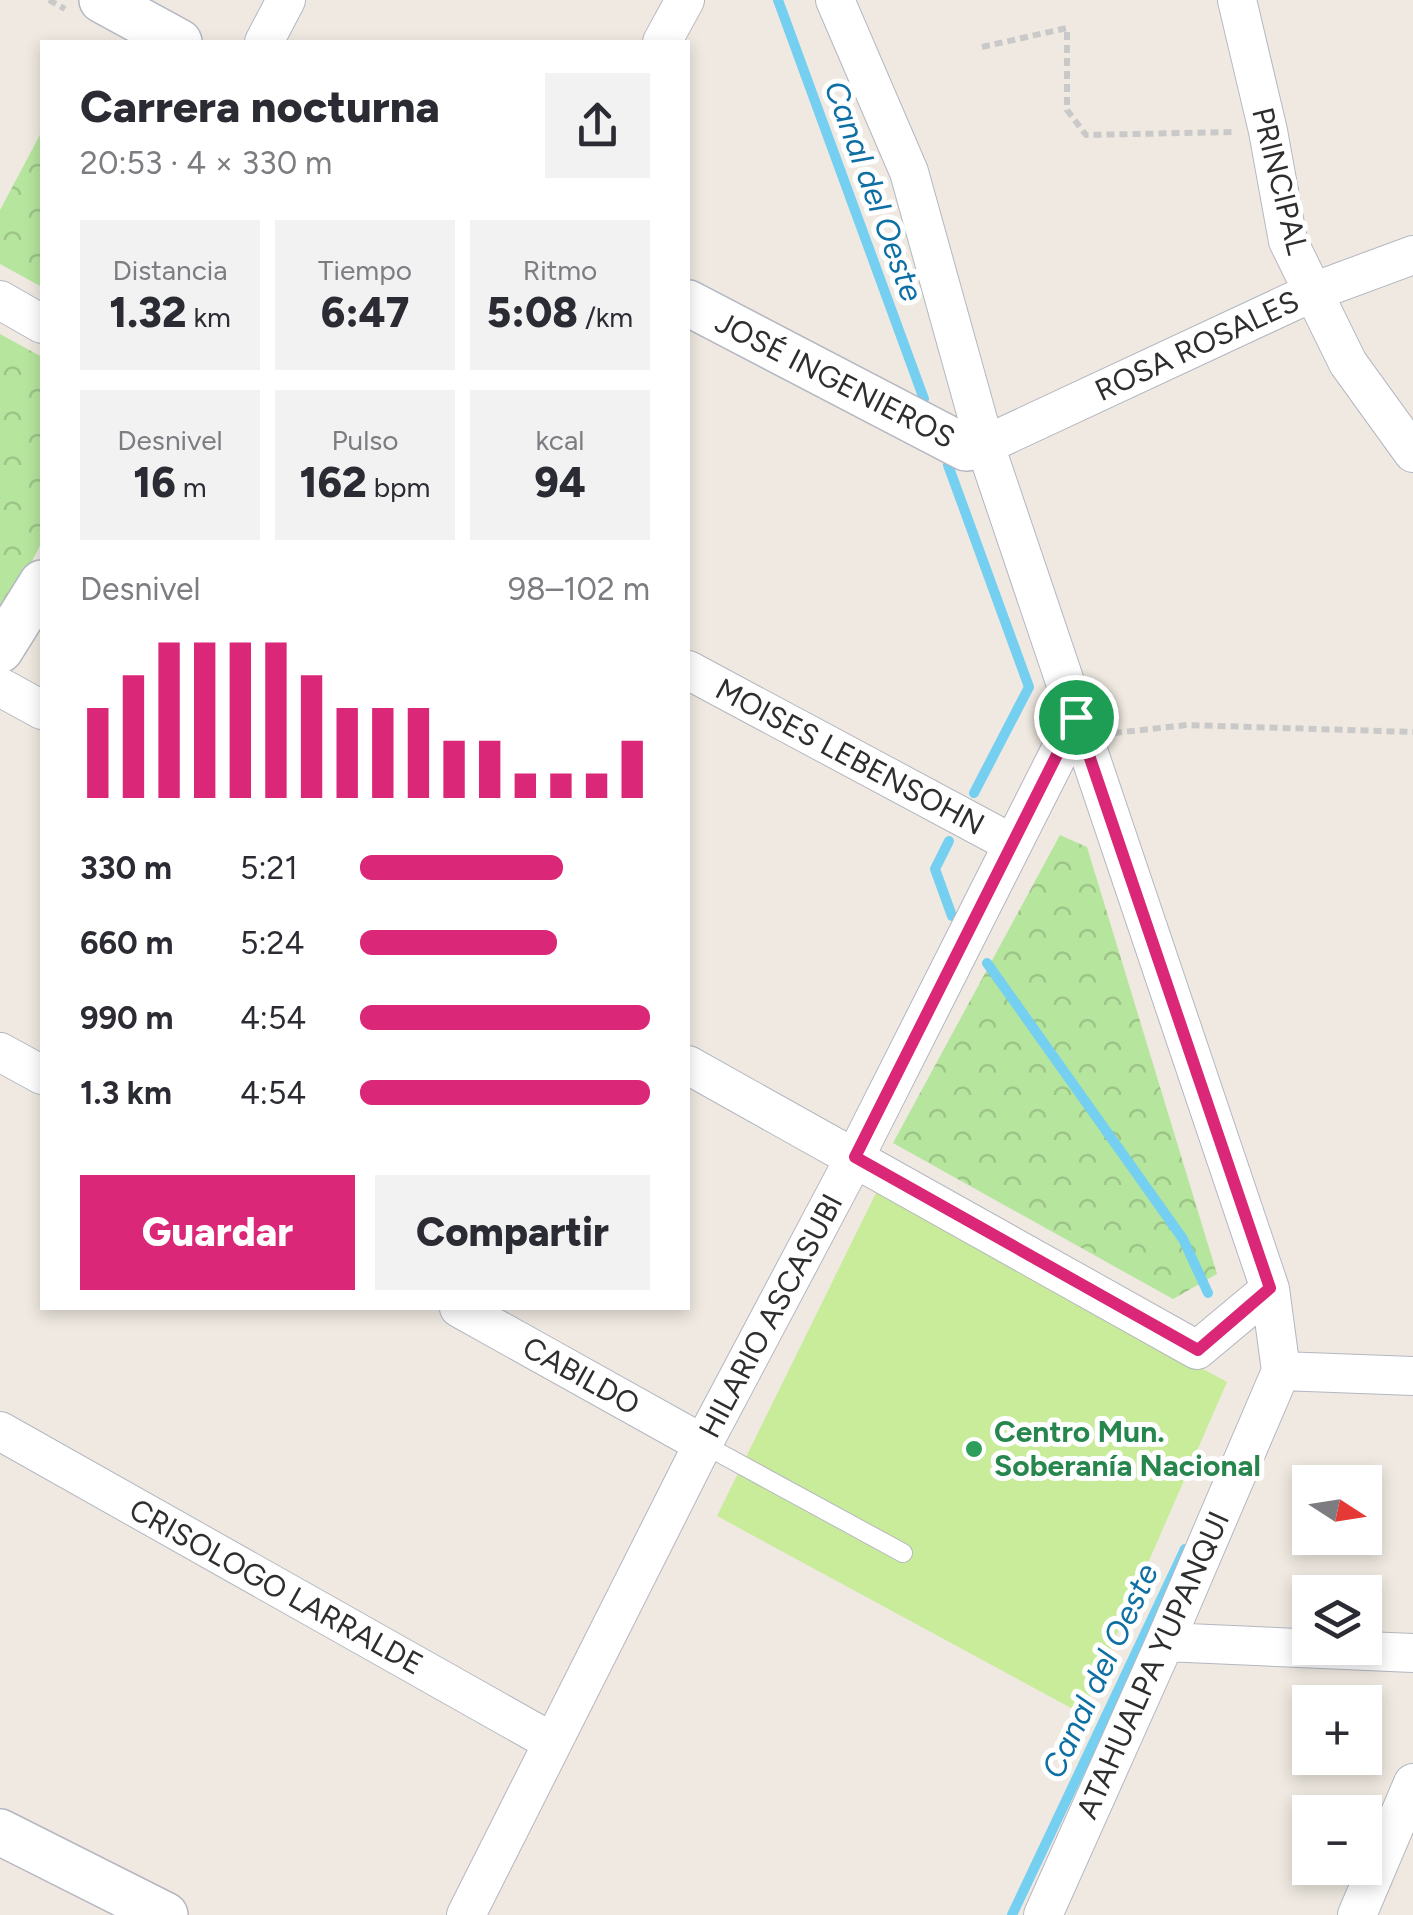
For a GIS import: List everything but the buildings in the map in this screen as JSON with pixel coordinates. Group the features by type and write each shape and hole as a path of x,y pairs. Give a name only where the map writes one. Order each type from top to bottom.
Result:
{"street":[{"path":"102,0 175,40"},
{"path":"265,40 286,0"},
{"path":"663,40 684,0"},
{"path":"835,0 909,172 985,446 1270,1288 1281,1371 1413,1376"},
{"name":"PRINCIPAL","path":"1237,0 1288,241 1348,363 1413,453"},
{"name":"ROSA ROSALES","path":"985,446 1313,292 1413,255"},
{"path":"0,300 40,323"},
{"name":"JOSÉ INGENIEROS","path":"690,304 966,448 985,446"},
{"path":"0,650 40,586"},
{"name":"MOISES LEBENSOHN","path":"690,671 1012,844"},
{"path":"0,687 40,709"},
{"name":"HILARIO ASCASUBI","path":"466,1915 1012,844 1080,727"},
{"path":"0,1052 40,1074"},
{"path":"690,1066 1198,1350 1270,1288"},
{"name":"CABILDO","path":"462,1310 704,1444"},
{"name":"ATAHUALPA YUPANQUI","path":"1043,1915 1281,1371"},
{"name":"CRISOLOGO LARRALDE","path":"0,1432 552,1742"},
{"path":"1165,1642 1413,1652"},
{"path":"1356,1915 1413,1783"},
{"path":"0,1832 165,1915"}],"lane":[{"path":"704,1444 903,1554"}],"path":[{"path":"982,47 1067,28 1067,110 1086,135 1268,132"},
{"path":"1080,727 1187,725 1413,732"}],"green space":[{"path":"40,135 40,286 0,264 0,210"},
{"path":"0,334 40,356 40,546 0,622"},
{"path":"1060,835 1087,847 1217,1274 1173,1299 893,1143"},
{"name":"Centro Mun. Soberanía Nacional","path":"877,1191 1227,1382 1082,1714 717,1516"}],"waterway":[{"name":"Canal del Oeste","path":"778,0 924,399"},
{"path":"948,465 1029,687 974,793"},
{"path":"949,841 935,869 952,916"},
{"name":"Canal del Oeste","path":"987,963 1183,1239 1208,1293"},
{"name":"Canal del Oeste","path":"1012,1915 1185,1549"}],"place":[{"name":"Centro Mun. Soberanía Nacional","path":"974,1449"}],"route":[{"path":"1076,717 1270,1288 1198,1350 855,1157 1076,717"}]}
